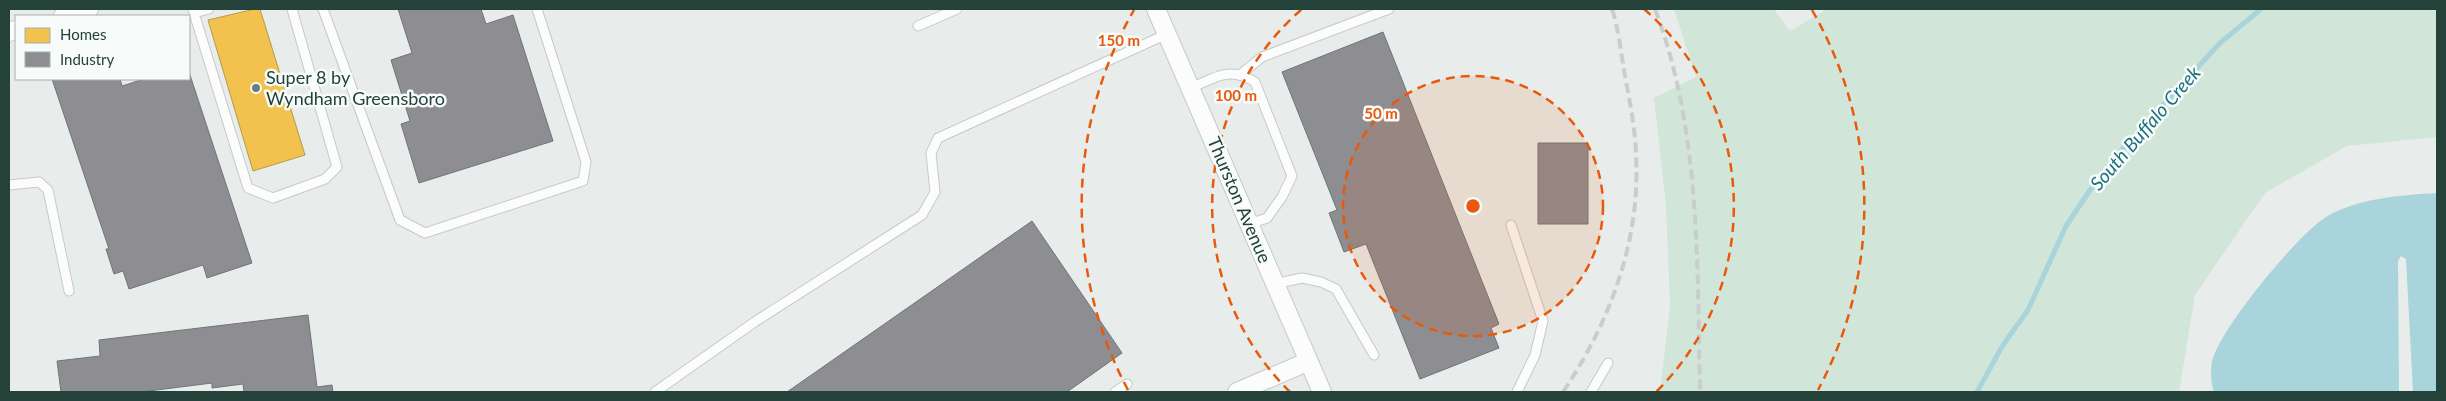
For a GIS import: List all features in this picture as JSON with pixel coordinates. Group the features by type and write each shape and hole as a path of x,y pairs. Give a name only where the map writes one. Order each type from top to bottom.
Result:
{"street":[{"path":"67,15 89,9"},
{"name":"Thurston Avenue","path":"1156,9 1307,362 1322,392"},
{"path":"1237,392 1307,362"}],"lane":[{"path":"209,9 193,11 248,188 273,198 324,180 337,167 292,9"},
{"path":"323,9 400,220 425,233 583,181 586,162 537,9"},
{"path":"918,26 956,9"},
{"path":"1241,74 1262,57 1389,9"},
{"path":"655,392 756,322 922,215 935,192 931,153 938,138 1167,34"},
{"path":"1191,88 1222,74 1241,74 1255,82 1292,176 1282,197 1267,218 1249,224"},
{"path":"9,185 39,182 48,190 70,291"},
{"path":"1511,225 1543,321 1535,355 1517,392"},
{"path":"1274,284 1302,278 1321,282 1336,289 1374,355"},
{"path":"1591,392 1608,363"},
{"path":"1115,392 1127,384"}],"green space":[{"path":"1674,9 1774,9 1790,31 1827,9 2437,9 2437,137 2347,146 2265,193 2195,295 2179,392 1658,392 1661,384 1670,305 1666,205 1654,98 1696,77"}],"water":[{"path":"2437,193 2437,392 2413,392 2406,259 2401,256 2398,261 2399,392 2214,392 2211,377 2212,362 2217,348 2228,329 2279,262 2313,227 2338,211 2366,202 2394,196"}],"building: Homes":[{"name":"Super 8 by Wyndham Greensboro","path":"260,9 305,155 253,171 208,20"}],"building: Industry":[{"path":"398,9 481,9 486,24 513,15 553,141 419,183 401,124 410,121 391,60 412,53"},
{"path":"1383,32 1499,324 1491,328 1499,348 1420,379 1366,244 1344,252 1329,213 1337,210 1282,72"},
{"path":"190,75 252,263 207,278 203,265 129,289 123,271 114,274 106,249 109,249 52,80 120,80 122,86 141,80 190,80"},
{"path":"1538,143 1588,143 1588,224 1538,224"},
{"path":"1032,221 1122,353 1067,392 787,392"},
{"path":"308,315 317,387 332,385 333,392 244,392 243,384 212,388 212,383 141,392 61,392 57,361 100,356 99,340"}],"waterway":[{"name":"South Buffalo Creek","path":"1977,392 2003,345 2028,310 2066,226 2090,190 2117,155 2220,43 2261,9"}],"railway":[{"path":"1563,392 1580,365 1608,309 1619,279 1633,218 1636,186 1635,134 1612,9"},
{"path":"1655,9 1670,55 1681,102 1689,150 1697,246 1700,392"}],"place":[{"name":"Super 8 by Wyndham Greensboro","path":"256,88"}]}
